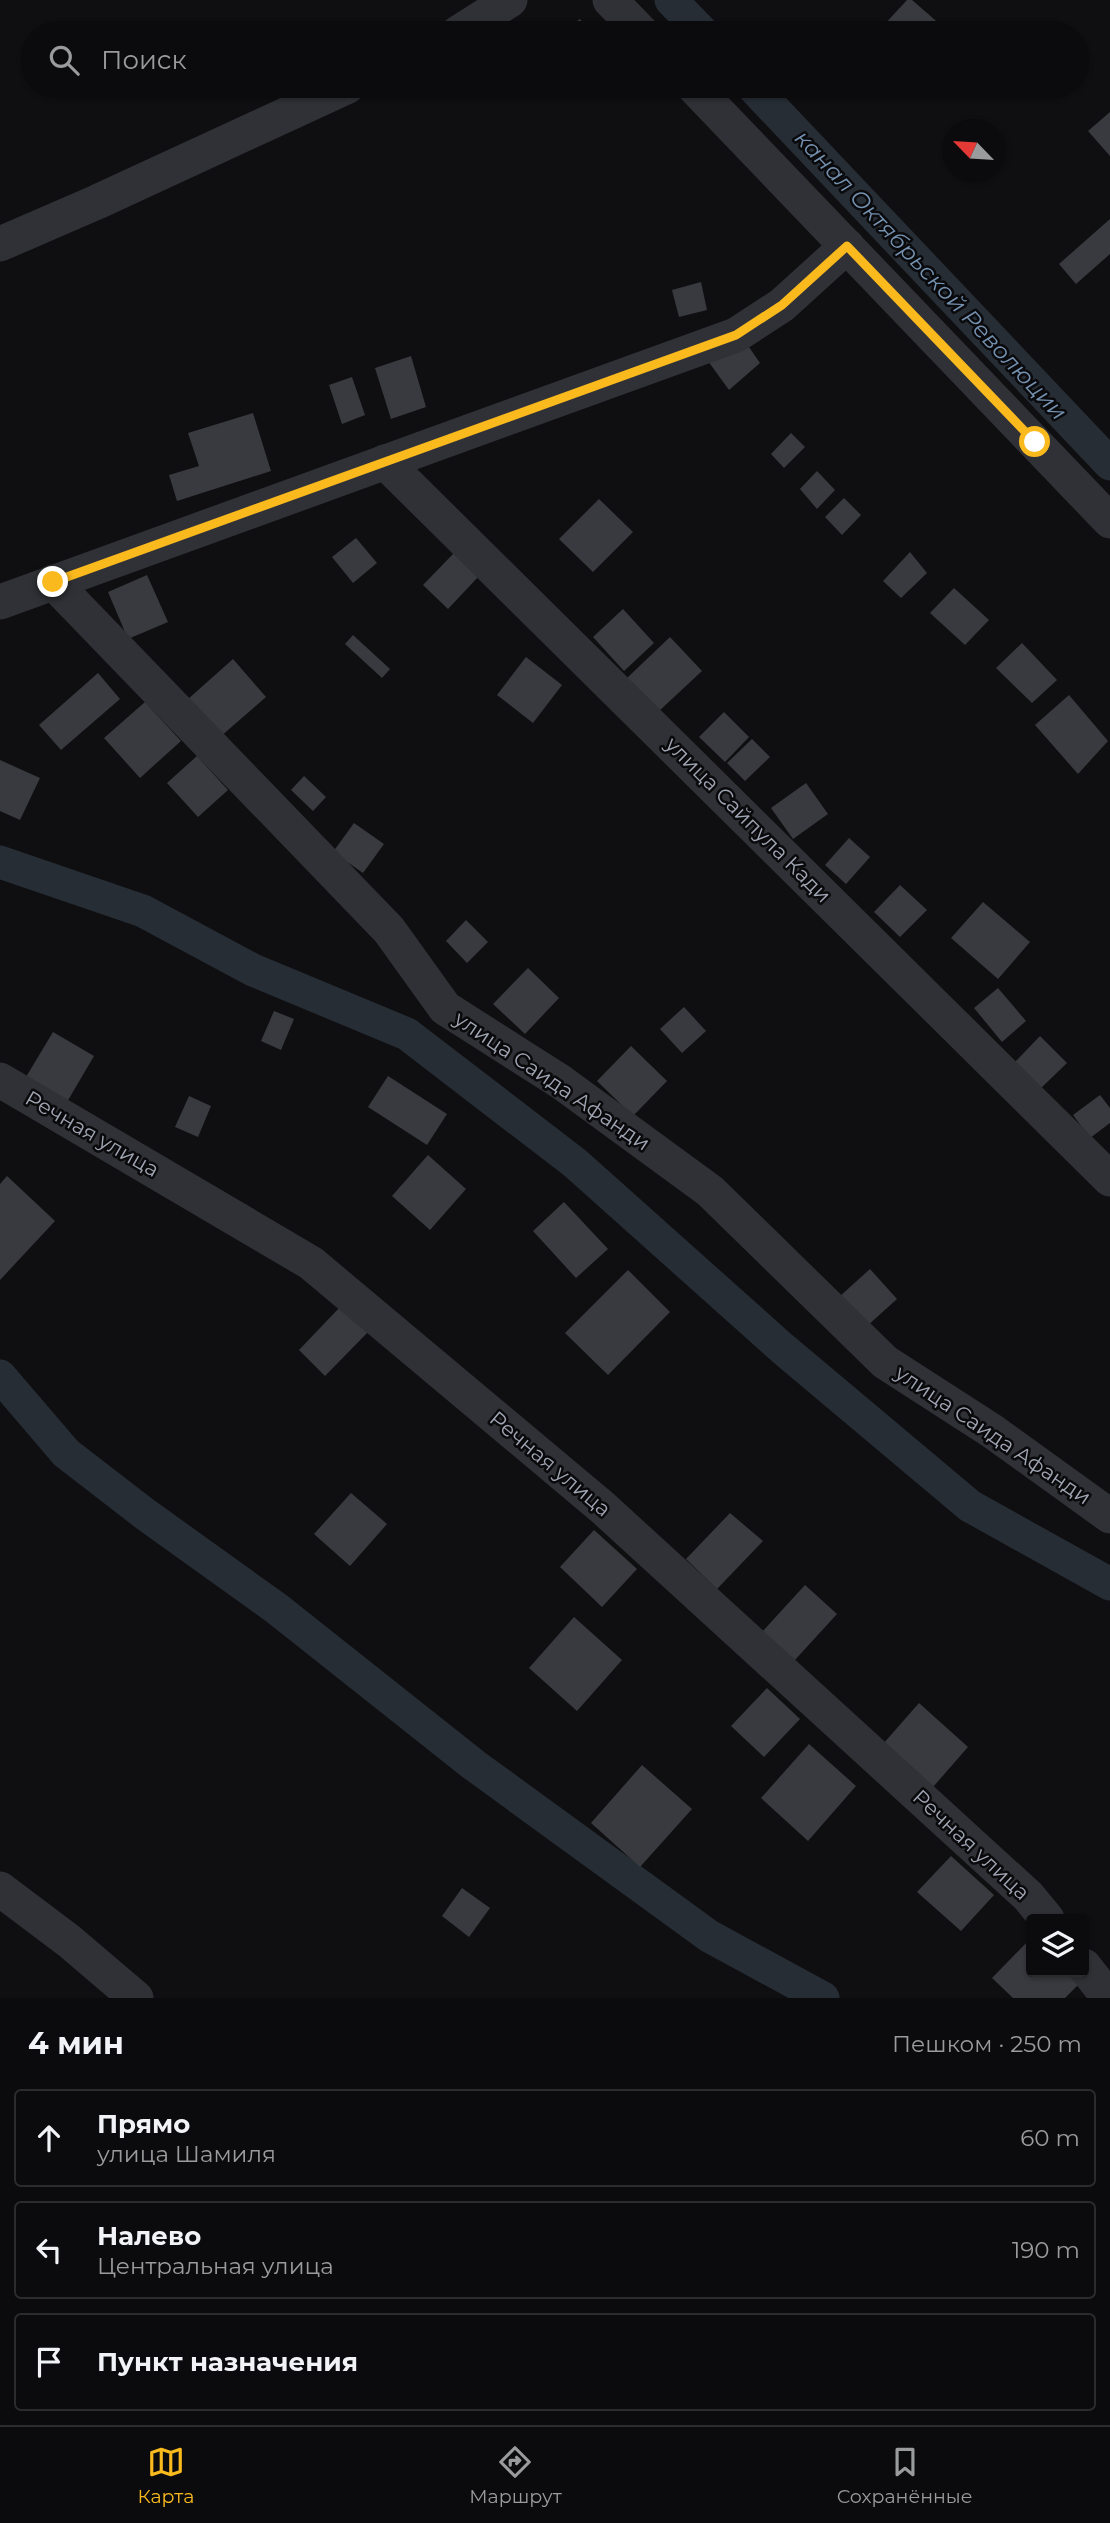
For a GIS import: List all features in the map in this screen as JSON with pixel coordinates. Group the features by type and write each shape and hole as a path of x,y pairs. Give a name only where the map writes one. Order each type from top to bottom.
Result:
{"street":[{"path":"477,21 510,0"},
{"path":"610,0 630,21"},
{"path":"0,244 322,98"},
{"path":"705,98 1110,521"},
{"path":"0,602 736,335 782,305 847,246"},
{"name":"улица Сайпула Кади","path":"385,462 1110,1179"},
{"name":"улица Саида Афанди","path":"53,582 389,930 445,1008 561,1082 710,1191 886,1362 992,1432 1110,1516"},
{"name":"Речная улица","path":"0,1080 311,1263 603,1507 1028,1896 1043,1914"},
{"path":"0,1889 69,1941 136,1998"},
{"path":"1089,1972 1109,1998"}],"building":[{"path":"907,0 912,0 936,21 888,21"},
{"path":"1110,112 1110,156 1088,131"},
{"path":"1110,219 1110,254 1076,284 1059,264"},
{"path":"701,282 707,310 679,317 672,290"},
{"path":"744,340 760,363 729,390 708,361"},
{"path":"411,356 426,407 391,419 375,368"},
{"path":"352,377 365,415 342,424 329,385"},
{"path":"253,413 271,471 177,501 169,475 199,466 188,433"},
{"path":"791,433 805,447 784,468 771,454"},
{"path":"817,471 835,490 817,509 800,489"},
{"path":"844,498 861,515 842,535 825,517"},
{"path":"599,499 633,532 593,572 559,539"},
{"path":"356,538 377,563 353,583 332,557"},
{"path":"455,552 479,576 448,609 423,585"},
{"path":"910,552 927,573 901,598 883,581"},
{"path":"147,575 168,622 128,639 108,592"},
{"path":"954,588 989,620 965,645 930,613"},
{"path":"623,609 654,643 624,671 593,637"},
{"path":"353,635 390,669 382,678 345,644"},
{"path":"670,637 702,671 658,712 627,678"},
{"path":"1022,643 1057,680 1032,703 996,668"},
{"path":"526,657 562,685 533,723 497,695"},
{"path":"233,659 266,697 220,737 187,700"},
{"path":"98,673 120,699 61,750 39,725"},
{"path":"1069,695 1108,741 1078,774 1035,725"},
{"path":"145,702 181,741 140,778 104,738"},
{"path":"724,712 749,737 725,762 699,737"},
{"path":"752,739 770,757 745,781 727,763"},
{"path":"197,756 228,790 198,817 167,783"},
{"path":"0,760 40,778 20,820 0,811"},
{"path":"304,776 326,797 313,811 291,790"},
{"path":"806,783 828,814 793,839 771,808"},
{"path":"354,823 384,844 363,873 333,852"},
{"path":"849,838 870,857 846,884 825,865"},
{"path":"900,885 927,910 900,937 874,912"},
{"path":"983,902 1030,942 998,979 951,938"},
{"path":"466,920 488,942 467,963 446,941"},
{"path":"528,968 559,998 525,1034 493,1004"},
{"path":"998,988 1026,1021 1002,1042 974,1008"},
{"path":"684,1007 706,1031 682,1053 660,1029"},
{"path":"274,1011 294,1019 281,1050 261,1041"},
{"path":"53,1032 94,1056 67,1102 26,1077"},
{"path":"1040,1036 1067,1063 1039,1090 1013,1064"},
{"path":"631,1046 667,1081 633,1116 597,1081"},
{"path":"388,1076 447,1114 427,1145 368,1107"},
{"path":"1100,1095 1110,1108 1110,1123 1090,1138 1073,1115"},
{"path":"189,1096 211,1106 198,1137 175,1127"},
{"path":"428,1155 466,1189 430,1230 392,1196"},
{"path":"7,1176 55,1221 0,1280 0,1184"},
{"path":"564,1202 608,1249 576,1278 533,1231"},
{"path":"870,1269 897,1299 866,1327 839,1297"},
{"path":"628,1270 670,1312 608,1375 565,1333"},
{"path":"342,1305 369,1331 325,1376 299,1350"},
{"path":"351,1493 387,1524 350,1566 314,1534"},
{"path":"730,1513 763,1541 717,1589 686,1559"},
{"path":"594,1530 637,1569 602,1607 560,1567"},
{"path":"805,1585 837,1614 794,1661 762,1632"},
{"path":"574,1617 622,1660 577,1711 529,1668"},
{"path":"767,1688 800,1719 764,1757 731,1726"},
{"path":"919,1703 968,1747 933,1787 883,1744"},
{"path":"809,1744 856,1786 808,1841 761,1798"},
{"path":"642,1765 692,1809 640,1867 591,1823"},
{"path":"951,1856 994,1895 961,1931 917,1892"},
{"path":"462,1888 490,1908 469,1937 442,1916"},
{"path":"1026,1943 1026,1977 1076,1977 1081,1982 1065,1998 1013,1998 992,1978"}],"waterway":[{"name":"канал Октябрьской Революции","path":"671,0 691,21"},
{"name":"канал Октябрьской Революции","path":"763,98 1110,464"},
{"path":"0,862 143,911 253,970 407,1034 575,1163 782,1348 970,1506 1110,1584"},
{"path":"0,1376 66,1453 145,1514 276,1608 474,1765 709,1936 823,1998"}],"route":[{"path":"53,582 736,335 782,305 847,246 1035,442"}]}
